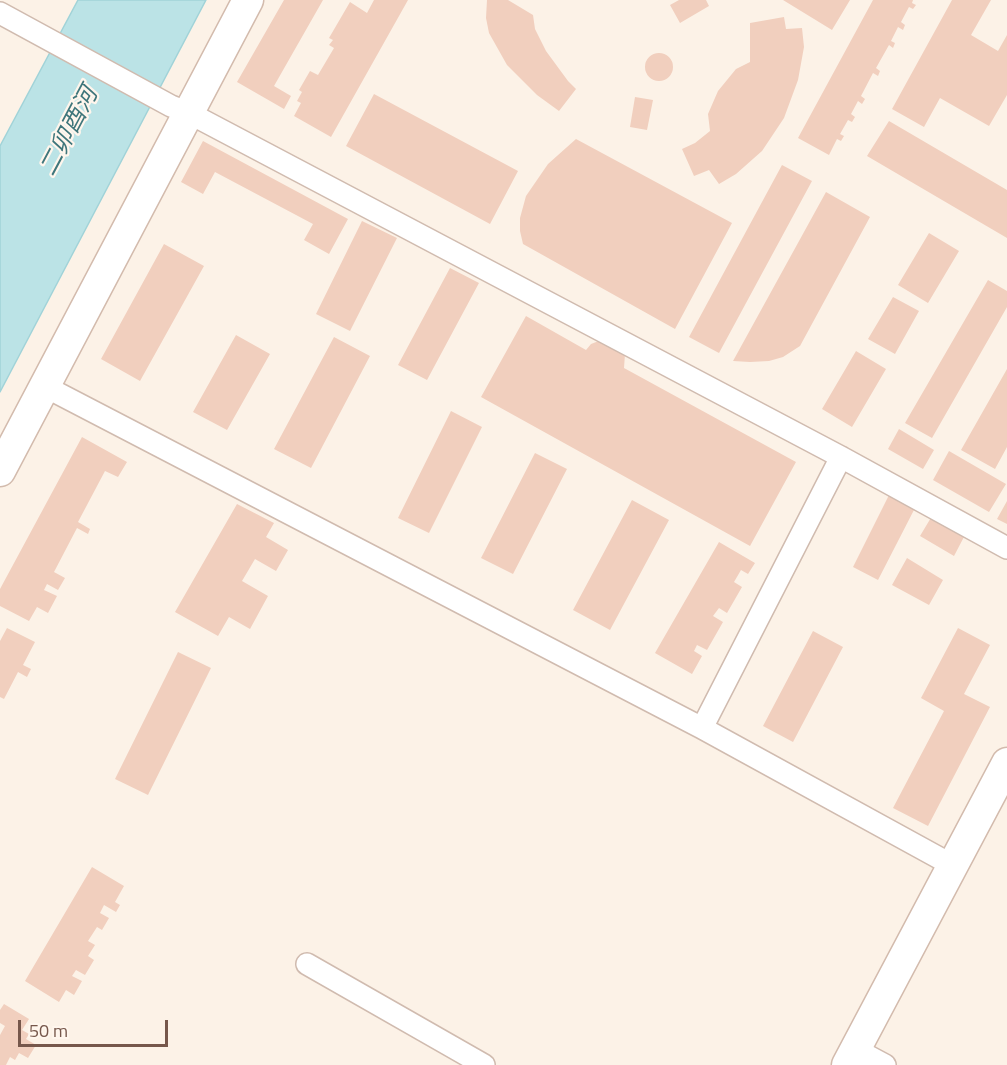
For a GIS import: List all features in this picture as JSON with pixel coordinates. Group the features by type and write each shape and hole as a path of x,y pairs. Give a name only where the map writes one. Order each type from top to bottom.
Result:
{"street":[{"path":"0,471 180,110 249,0"},
{"path":"0,13 47,40 841,457 1007,548"},
{"path":"44,386 702,728 952,866"},
{"path":"702,728 841,457"},
{"path":"885,1065 851,1057 1007,763"},
{"path":"307,964 484,1065"}],"water":[{"name":"二卯酉河","path":"78,0 206,0 0,392 0,146"}],"building":[{"path":"284,0 323,0 274,86 291,96 284,109 237,82"},
{"path":"374,0 408,0 331,137 294,116 301,103 297,101 302,92 299,90 310,71 318,75 334,48 329,45 333,40 329,38 350,2 367,13"},
{"path":"487,0 508,0 533,15 535,29 546,51 576,89 559,111 537,95 507,65 489,33 486,18"},
{"path":"679,0 706,0 709,6 680,23 670,5"},
{"path":"783,0 850,0 832,30"},
{"path":"873,0 913,0 912,3 916,5 913,9 909,7 901,22 905,25 903,30 898,27 891,41 895,43 893,48 889,45 876,68 880,71 878,76 873,73 861,96 865,99 862,104 858,101 851,114 855,117 852,122 848,120 840,134 844,136 841,141 837,139 829,155 798,138"},
{"path":"952,0 991,0 971,35 998,51 1007,35 1007,95 989,126 940,98 924,127 892,109"},
{"path":"784,17 786,29 802,28 804,47 798,80 784,118 762,151 736,174 719,184 709,170 694,176 682,149 695,143 710,131 708,114 718,91 736,69 750,62 750,23"},
{"path":"659,53 669,57 673,67 669,77 659,81 649,77 645,67 649,57"},
{"path":"374,94 518,171 490,224 346,146"},
{"path":"635,97 653,100 647,130 630,127"},
{"path":"889,121 1007,190 1007,238 867,156"},
{"path":"576,139 732,223 675,329 523,244 520,218 526,196 548,164"},
{"path":"203,141 348,219 329,254 304,240 313,224 215,172 203,194 181,182"},
{"path":"782,165 812,181 719,353 689,337"},
{"path":"826,192 870,217 800,346 783,357 769,361 733,361"},
{"path":"362,221 397,238 350,331 316,314"},
{"path":"929,233 959,251 928,303 898,285"},
{"path":"164,244 204,266 140,381 101,359"},
{"path":"450,268 479,283 427,380 398,365"},
{"path":"988,280 1007,291 1007,307 932,438 905,423"},
{"path":"893,297 919,311 895,354 868,339"},
{"path":"526,316 586,350 591,344 604,339 625,354 624,368 796,462 750,546 481,397"},
{"path":"236,335 270,354 227,430 193,412"},
{"path":"334,337 370,356 311,468 274,449"},
{"path":"856,351 886,369 852,427 822,409"},
{"path":"1007,369 1007,447 995,469 961,450"},
{"path":"451,411 482,427 429,533 398,518"},
{"path":"899,429 934,450 923,469 888,449"},
{"path":"82,437 127,462 118,477 105,471 78,522 90,529 88,534 77,528 54,572 65,578 58,590 47,584 44,590 57,596 48,613 37,607 29,621 0,606 0,589"},
{"path":"949,451 1006,484 989,512 933,480"},
{"path":"535,453 567,469 513,574 481,558"},
{"path":"889,495 915,508 878,580 853,567"},
{"path":"632,500 669,520 610,630 573,610"},
{"path":"1007,501 1007,524 997,519"},
{"path":"237,504 274,523 266,537 288,550 276,571 255,559 242,581 268,596 250,629 229,617 218,636 175,612"},
{"path":"932,516 965,535 954,556 920,536"},
{"path":"719,542 755,563 748,574 741,570 734,582 742,587 727,613 719,608 713,616 723,622 707,650 697,645 694,651 702,656 692,674 655,653"},
{"path":"907,558 943,580 929,605 892,585"},
{"path":"7,628 35,642 23,665 31,669 27,677 18,672 4,699 0,697 0,641"},
{"path":"958,628 990,645 964,694 990,707 928,826 893,808 944,711 921,698"},
{"path":"813,631 843,647 793,742 763,726"},
{"path":"178,652 211,668 148,795 115,779"},
{"path":"92,867 124,886 115,902 120,905 116,912 104,905 100,913 109,918 102,930 97,927 88,941 95,945 88,956 94,960 85,975 76,970 72,976 82,981 74,995 66,990 59,1002 25,981"},
{"path":"4,1004 29,1019 22,1030 29,1034 26,1039 36,1045 28,1058 19,1053 15,1060 10,1057 6,1065 0,1065 0,1035 5,1026 0,1023 0,1010"}]}
